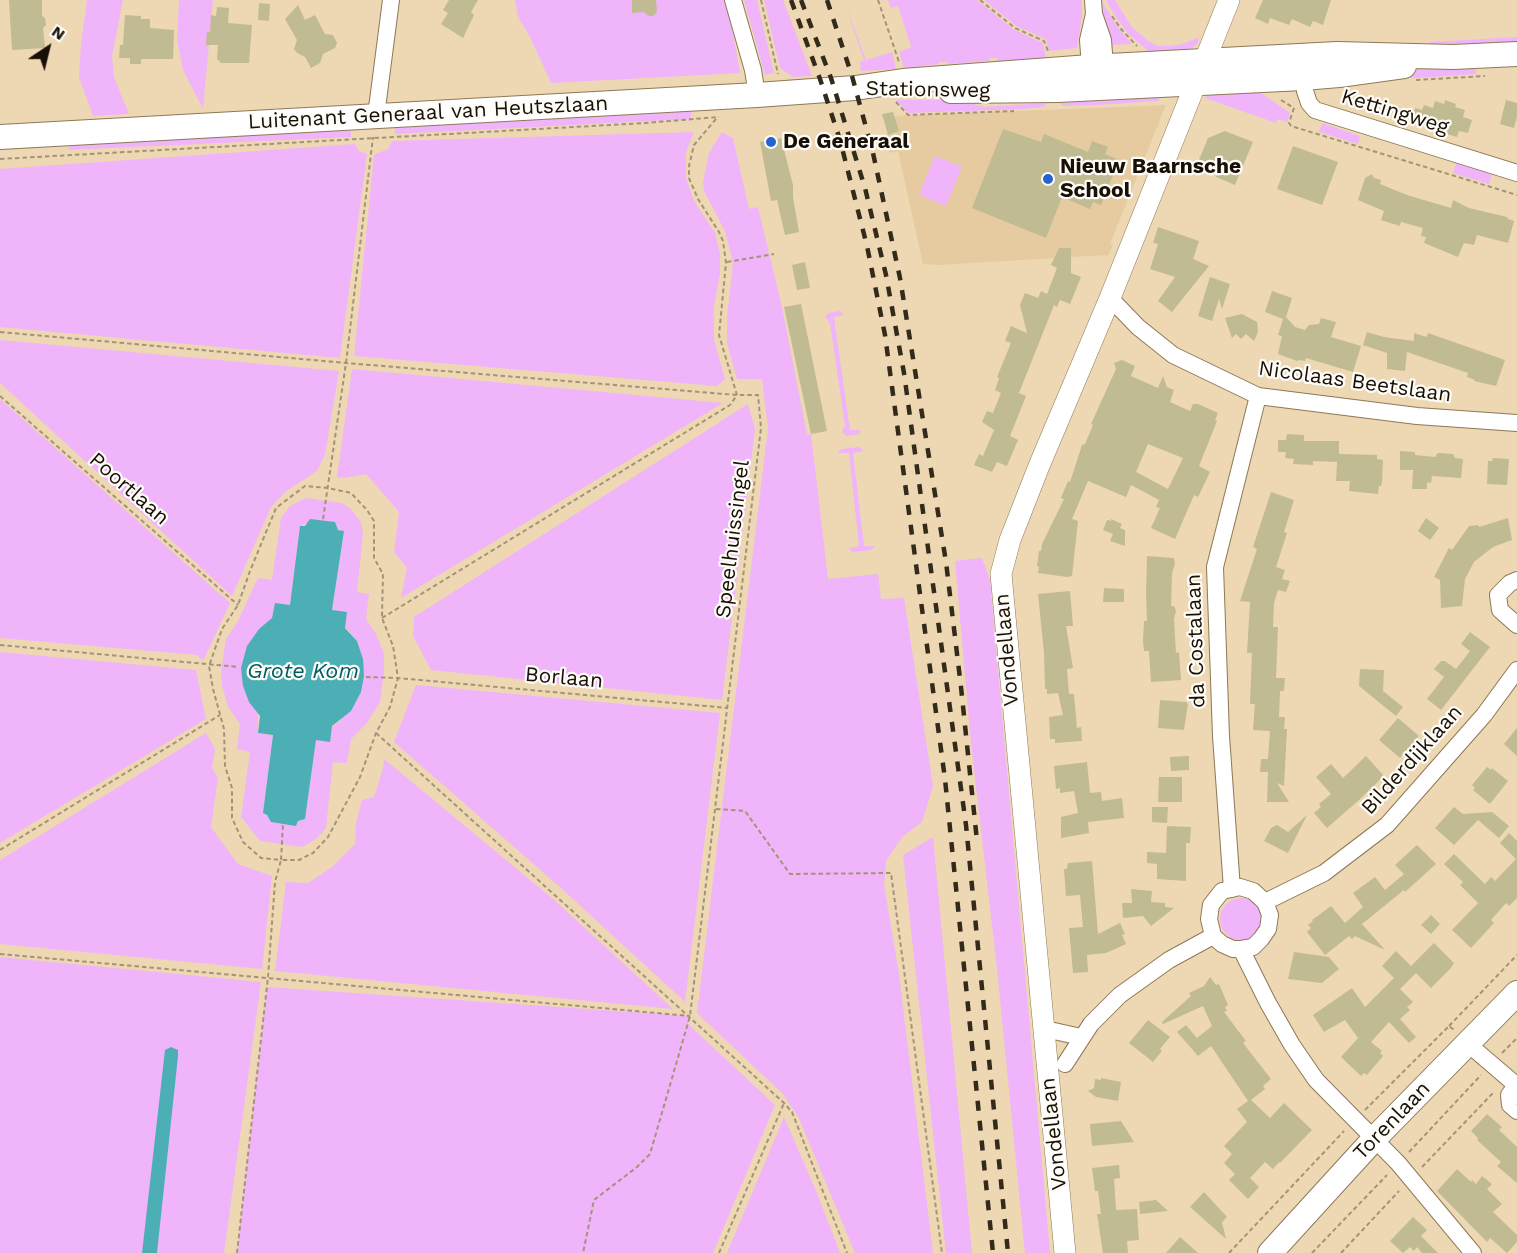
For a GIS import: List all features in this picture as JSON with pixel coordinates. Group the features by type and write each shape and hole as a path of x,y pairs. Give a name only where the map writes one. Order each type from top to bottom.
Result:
{"main road":[{"name":"Stationsweg","path":"855,88 903,81 1302,67 1366,72 1453,57 1517,54"},
{"name":"Stationsweg","path":"855,88 998,92 1098,74"},
{"name":"Luitenant Generaal van Heutszlaan","path":"0,137 374,127 855,88"},
{"name":"Torenlaan","path":"1270,1253 1461,1037 1517,993"}],"street":[{"path":"374,127 391,0"},
{"path":"733,0 753,70 757,95"},
{"name":"Vondellaan","path":"1065,1253 1001,574 1010,540 1039,466 1110,298 1229,0"},
{"path":"1098,74 1088,40 1099,8"},
{"name":"Kettingweg","path":"1302,67 1305,91 1309,103 1315,110 1517,173"},
{"name":"Nicolaas Beetslaan","path":"1110,298 1138,327 1173,355 1257,396 1417,416 1517,423"},
{"name":"da Costalaan","path":"1233,889 1221,736 1215,567 1257,396"},
{"path":"1517,580 1510,583 1498,596 1500,610 1517,625"},
{"name":"Bilderdijklaan","path":"1266,902 1324,873 1387,825 1484,715 1517,670"},
{"path":"1240,887 1253,891 1266,902 1270,915 1268,929 1252,946 1233,949 1222,944 1213,936 1209,920 1211,905 1222,891 1240,887"},
{"path":"1065,1064 1081,1037 1103,1010 1120,995 1168,960 1213,936"},
{"path":"1241,949 1292,1046 1316,1080 1398,1163 1473,1253"},
{"path":"1045,1029 1081,1037"},
{"path":"1461,1037 1491,1065 1514,1082 1509,1095 1510,1104 1517,1111"}],"path":[{"path":"761,0 780,82"},
{"path":"878,0 903,81"},
{"path":"980,0 1015,28 1044,41 1048,51"},
{"path":"1099,8 1139,47"},
{"path":"1294,108 1289,123 1291,126 1517,195"},
{"name":"Luitenant Generaal van Heutszlaan","path":"0,159 374,127 716,119 724,114"},
{"path":"716,119 694,145 689,178 698,199 719,232 726,263 719,335 737,395"},
{"path":"323,519 346,363 374,127"},
{"path":"726,263 774,254"},
{"path":"0,332 737,395"},
{"path":"382,618 730,405 737,395"},
{"name":"Speelhuissingel","path":"728,708 761,428 758,395 737,395"},
{"name":"Poortlaan","path":"0,396 238,605"},
{"path":"305,486 328,488 351,494 367,510 374,521 374,558 383,574 382,618 393,645 398,678 390,707 376,733 360,777 328,837 314,853 299,860 261,858 243,842 232,818 232,788 225,766 224,729 209,666 222,629 238,605 276,508 305,486"},
{"path":"0,645 239,667"},
{"name":"Borlaan","path":"366,676 728,708"},
{"path":"583,1253 594,1200 650,1154 690,1016 728,708"},
{"path":"0,850 220,715"},
{"path":"376,733 784,1103 792,1112 847,1253"},
{"path":"715,808 745,811 790,873 891,873 942,1253"},
{"path":"237,1253 268,977 275,882 281,860 283,824"},
{"path":"0,954 690,1016"},
{"path":"1229,1253 1517,955"},
{"path":"1449,1026 1461,1037"},
{"name":"Torenlaan","path":"1312,1253 1517,1038"},
{"path":"1341,1253 1411,1178 1514,1082"},
{"path":"720,1253 784,1103"}],"shaded area":[{"path":"87,0 123,0 112,56 114,77 129,114 93,116 79,77"},
{"path":"179,0 213,0 203,109 183,70 177,39"},
{"path":"515,0 727,0 740,73 551,83 518,17"},
{"path":"744,0 757,0 774,73 765,75"},
{"path":"764,0 783,0 812,76 793,77 780,68"},
{"path":"844,0 866,60 892,52 896,69 861,71 860,62 864,60"},
{"path":"888,0 977,0 1013,29 1043,43 1046,58 998,61 997,58 990,58 989,61 948,64 939,62 939,64 904,68 899,52 911,47 898,6 891,8"},
{"path":"984,0 1082,0 1077,48 1049,51 1046,39 1016,26"},
{"path":"1101,0 1116,25 1132,44 1110,45"},
{"path":"1106,0 1115,0 1131,26 1148,41 1159,46 1169,46 1183,44 1199,37 1198,42 1188,50 1155,56 1129,35"},
{"path":"1517,37 1517,46 1430,49 1430,42"},
{"path":"1475,65 1476,74 1343,79 1418,69"},
{"path":"1257,90 1290,113 1287,122 1277,119 1276,123 1205,98 1210,93"},
{"path":"1158,97 1159,101 1097,105 1062,106 1061,103"},
{"path":"896,100 960,100 984,107 1046,103 1044,107 1023,109 908,113"},
{"path":"1166,105 1110,244 1113,245 1108,256 923,264 898,151 889,153 885,136 895,116"},
{"path":"691,108 691,119 395,134 395,123"},
{"path":"1322,123 1360,136 1358,144 1319,132"},
{"path":"351,125 351,137 67,150 78,140"},
{"path":"694,132 686,152 686,178 694,201 715,233 720,253 720,273 714,306 714,340 725,379 717,386 354,356 374,155 388,149 392,141"},
{"path":"722,132 733,138 749,209 758,207 782,307 807,435 811,434 828,579 878,574 881,599 904,598 933,786 922,822 903,836 886,861 884,885 899,974 933,1253 855,1253 798,1116 782,1093 697,1013 768,428 762,379 737,379 727,343 727,317 733,263 725,231 704,191 703,182 709,153"},
{"path":"355,144 359,151 367,154 340,358 0,327 0,169"},
{"path":"935,156 962,167 946,206 919,195"},
{"path":"1456,163 1492,174 1489,184 1453,173"},
{"path":"840,311 844,315 834,317 850,430 861,430 859,434 846,436 842,431 845,426 830,323 825,317 828,313"},
{"path":"0,340 339,371 325,454 317,471 285,492 271,507 232,596 0,383"},
{"path":"352,369 723,403 401,598 407,568 394,552 399,512 366,474 337,477"},
{"path":"0,399 230,603 203,661 197,655 0,638"},
{"path":"748,404 755,429 722,700 431,670 413,636 414,617"},
{"path":"859,447 864,451 853,453 864,546 875,546 871,550 852,552 849,548 859,546 849,453 837,453 841,449"},
{"path":"305,498 342,503 351,509 361,522 363,533 357,592 369,594 366,619 375,632 384,653 380,702 367,723 351,739 347,763 333,762 326,828 316,839 302,847 260,841 241,817 250,752 237,749 240,724 228,707 221,673 226,639 238,621 258,578 272,580 281,518 290,506","holes":["308,523 335,527 344,532 332,610 357,641 341,720 316,740 305,818 296,826 270,818 263,813 273,735 258,733 259,629 290,605 300,526"]},
{"path":"982,558 990,580 1050,1253 1025,1253 997,969 971,743 955,561"},
{"path":"0,652 196,670 206,719 0,843"},
{"path":"416,685 720,713 685,1002 561,888 394,742"},
{"path":"206,733 215,749 212,768 218,778 211,827 238,864 272,876 262,969 0,944 0,860"},
{"path":"384,759 552,898 673,1009 275,971 286,882 308,883 332,867 355,844 356,823 362,800 374,797"},
{"path":"933,837 972,1253 946,1253 903,855"},
{"path":"1241,898 1256,904 1262,919 1256,934 1241,940 1226,934 1220,919 1226,904"},
{"path":"0,957 261,982 224,1253 0,1253"},
{"path":"267,987 690,1016 688,1024 775,1105 713,1253 237,1253"},
{"path":"784,1117 840,1253 727,1253"}],"water":[{"name":"Grote Kom","path":"310,519 335,522 338,530 344,531 332,610 347,612 345,628 357,641 363,659 364,676 361,692 351,711 332,726 330,742 316,740 305,819 298,821 296,826 271,822 263,813 273,735 258,733 260,716 249,702 243,686 241,668 247,646 259,629 272,618 275,603 290,605 300,526 305,526"},
{"path":"171,1047 178,1050 178,1056 157,1253 142,1253 165,1050"}],"building":[{"path":"9,0 42,0 42,16 45,18 46,25 43,28 45,48 12,50"},
{"path":"449,0 478,0 471,12 474,15 463,38 441,24 448,13 443,10"},
{"path":"632,0 656,0 657,12 653,16 648,16 644,12 632,13"},
{"path":"1263,0 1331,0 1323,25 1313,21 1310,27 1292,19 1289,25 1270,18 1268,24 1255,18"},
{"path":"259,3 270,4 269,21 258,20"},
{"path":"298,5 305,20 315,15 325,34 333,35 337,43 335,48 323,54 320,63 311,68 305,57 294,49 297,40 285,19"},
{"path":"217,7 229,8 228,23 252,25 249,63 221,63 217,59 218,45 206,45 207,32 210,32 211,15 216,16"},
{"path":"125,15 150,19 150,28 174,30 173,59 141,59 141,64 130,64 130,58 119,58 120,45 123,45"},
{"path":"1445,100 1465,110 1463,117 1472,120 1468,133 1459,131 1457,137 1411,121 1415,108 1422,110 1424,105 1433,108 1435,101 1444,104"},
{"path":"1506,100 1517,103 1514,128 1500,124"},
{"path":"893,112 899,131 888,135 882,114"},
{"name":"Nieuw Baarnsche School","path":"1003,129 1041,142 1044,134 1088,152 1092,141 1108,147 1105,154 1119,160 1101,205 1093,202 1090,209 1062,197 1046,238 972,208"},
{"path":"1225,131 1253,142 1235,185 1216,177 1217,175 1209,172 1206,165 1198,162 1208,138"},
{"path":"781,138 793,185 799,232 785,235 777,200 771,201 760,142"},
{"path":"1293,146 1338,162 1322,205 1277,189"},
{"path":"1372,174 1374,178 1381,180 1380,184 1407,195 1451,208 1453,200 1469,208 1507,217 1514,221 1508,243 1477,235 1474,245 1464,243 1458,257 1424,243 1426,237 1421,236 1423,228 1401,222 1400,226 1381,220 1384,211 1358,200 1365,178"},
{"path":"1158,227 1199,241 1193,259 1209,266 1172,312 1158,301 1175,277 1150,269 1158,244 1153,243"},
{"path":"1059,248 1071,248 1071,273 1081,277 1070,304 1060,300 1057,307 1054,305 1019,393 1026,396 1010,436 1018,440 1007,466 997,462 992,472 974,465 979,454 983,456 994,430 982,422 987,411 993,413 1001,393 995,390 999,378 997,377 1011,343 1005,341 1011,326 1027,333 1020,305 1025,293 1038,298 1041,291 1047,294 1057,268 1051,265"},
{"path":"805,262 810,288 797,290 792,265"},
{"path":"1210,277 1230,284 1222,309 1219,299 1212,321 1198,316"},
{"path":"1272,291 1292,298 1286,317 1295,327 1305,330 1309,325 1319,324 1321,318 1336,322 1331,337 1361,346 1353,372 1306,358 1305,361 1297,361 1278,354 1282,336 1278,335 1283,319 1265,312"},
{"path":"801,304 827,431 811,434 784,307"},
{"path":"1242,314 1257,322 1258,332 1254,341 1246,334 1241,339 1236,334 1232,338 1225,318"},
{"path":"1367,332 1414,341 1414,333 1427,337 1428,333 1505,360 1496,386 1474,381 1467,377 1468,373 1407,352 1405,371 1387,369 1387,353 1363,345"},
{"path":"1122,360 1135,366 1131,376 1158,388 1163,376 1167,387 1174,390 1170,402 1190,411 1193,404 1198,404 1218,413 1199,466 1210,472 1198,497 1194,495 1175,539 1151,528 1160,508 1156,507 1159,500 1131,485 1126,497 1088,481 1072,519 1078,521 1072,576 1038,573 1039,551 1041,551 1042,544 1064,499 1061,498 1068,481 1070,482 1082,445 1085,444 1093,425 1091,424 1116,369 1114,363","holes":["1148,444 1183,458 1168,489 1136,472"]},
{"path":"1287,434 1304,435 1304,441 1339,441 1339,454 1377,455 1377,459 1383,460 1382,482 1378,494 1349,491 1350,481 1336,481 1337,462 1313,461 1313,465 1293,464 1294,459 1285,458 1286,452 1278,452 1278,440 1286,440"},
{"path":"1400,451 1435,457 1438,453 1453,454 1455,458 1463,459 1461,478 1432,476 1431,483 1427,482 1427,489 1412,489 1413,470 1400,470"},
{"path":"1493,458 1509,459 1507,485 1487,484 1488,461 1492,461"},
{"path":"1271,492 1294,500 1284,532 1287,533 1276,567 1285,570 1282,579 1290,581 1286,592 1278,590 1274,603 1273,627 1278,627 1276,678 1285,678 1284,691 1280,691 1279,717 1285,717 1284,729 1287,729 1284,786 1277,783 1289,802 1267,802 1268,772 1260,772 1261,759 1268,759 1270,731 1253,730 1255,704 1250,704 1252,653 1247,653 1250,602 1240,601 1257,549 1253,547"},
{"path":"1426,518 1439,528 1430,540 1418,531"},
{"path":"1508,518 1512,540 1493,547 1474,562 1465,579 1462,606 1441,608 1440,580 1434,577 1449,548 1452,550 1469,526 1478,525 1479,527"},
{"path":"1111,519 1122,524 1120,528 1125,530 1125,546 1110,541 1113,534 1103,530 1107,520 1111,521"},
{"path":"1147,556 1174,558 1171,606 1174,606 1176,611 1174,619 1176,653 1179,652 1181,680 1151,682 1149,651 1144,651 1143,641 1144,621 1147,621"},
{"path":"1104,588 1124,589 1124,602 1103,602"},
{"path":"1070,591 1073,626 1066,626 1073,668 1067,669 1069,694 1074,694 1077,728 1081,727 1082,741 1055,743 1055,739 1050,739 1049,717 1063,715 1058,693 1047,694 1047,689 1045,689 1038,594"},
{"path":"1470,632 1490,647 1441,710 1427,699 1444,677 1434,669 1441,661 1445,661 1456,669 1470,651 1461,644"},
{"path":"1360,669 1384,670 1383,691 1403,707 1396,716 1359,686"},
{"path":"1160,700 1188,704 1184,730 1158,728"},
{"path":"1398,718 1419,736 1400,758 1379,740"},
{"path":"1517,728 1517,756 1504,744"},
{"path":"1189,756 1189,770 1171,771 1170,757"},
{"path":"1366,756 1384,776 1327,828 1314,813 1321,807 1319,804 1331,794 1316,777 1331,764 1343,778"},
{"path":"1087,762 1090,793 1101,792 1102,801 1122,798 1124,818 1088,822 1089,833 1061,838 1061,817 1078,813 1074,791 1060,793 1060,788 1056,789 1054,766"},
{"path":"1487,767 1491,770 1492,768 1508,781 1490,804 1473,790 1475,788 1472,785"},
{"path":"1159,777 1182,777 1182,802 1158,802"},
{"path":"1152,807 1168,807 1167,823 1152,822"},
{"path":"1454,807 1463,814 1492,812 1509,826 1499,838 1478,820 1454,845 1435,828"},
{"path":"1307,815 1288,853 1264,841 1271,828 1277,825 1288,832"},
{"path":"1167,826 1191,827 1190,843 1186,843 1186,881 1157,879 1157,864 1147,863 1147,852 1166,853"},
{"path":"1509,833 1517,841 1517,898 1509,906 1506,903 1491,920 1494,923 1471,948 1452,930 1478,903 1460,885 1463,882 1444,864 1454,854 1485,884 1491,877 1495,881 1516,859 1500,843"},
{"path":"1417,845 1436,864 1405,892 1404,890 1362,924 1385,950 1355,936 1352,939 1349,936 1325,955 1307,932 1311,928 1308,925 1312,920 1331,906 1345,923 1363,907 1353,893 1375,877 1385,890 1404,874 1395,865"},
{"path":"1092,861 1098,934 1120,923 1126,944 1106,953 1087,955 1088,972 1073,973 1069,928 1083,927 1080,895 1066,896 1064,869 1067,869 1068,863"},
{"path":"1131,889 1152,891 1151,902 1165,903 1165,907 1174,908 1151,926 1143,916 1123,918 1122,903 1132,903"},
{"path":"1431,915 1440,924 1431,934 1421,925"},
{"path":"1434,943 1454,963 1450,969 1431,988 1416,973 1400,989 1413,1002 1407,1007 1410,1010 1400,1019 1416,1037 1409,1043 1389,1022 1371,1042 1382,1051 1380,1053 1383,1056 1367,1075 1364,1073 1361,1076 1341,1057 1358,1038 1345,1020 1324,1032 1313,1015 1352,988 1365,1007 1394,978 1382,966 1396,951 1411,966"},
{"path":"1294,952 1329,957 1339,969 1322,983 1288,979"},
{"path":"1210,977 1216,985 1219,984 1228,1005 1225,1007 1227,1011 1224,1012 1246,1041 1243,1043 1271,1079 1263,1086 1265,1089 1251,1100 1270,1118 1284,1103 1312,1130 1273,1169 1265,1162 1250,1178 1259,1187 1248,1199 1229,1180 1235,1174 1224,1163 1232,1154 1224,1146 1247,1122 1237,1109 1248,1101 1211,1046 1198,1056 1177,1032 1186,1025 1197,1038 1212,1026 1203,1006 1163,1024 1162,1022 1191,996 1189,993 1204,986"},
{"path":"1148,1020 1170,1037 1153,1062 1129,1043"},
{"path":"1101,1078 1121,1082 1118,1101 1096,1097 1088,1091 1094,1088 1095,1079 1101,1080"},
{"path":"1487,1114 1502,1127 1499,1130 1517,1147 1517,1183 1497,1166 1501,1162 1477,1140 1478,1138 1471,1131"},
{"path":"1121,1121 1134,1142 1092,1146 1090,1124"},
{"path":"1119,1165 1120,1178 1114,1179 1116,1210 1137,1209 1139,1240 1127,1241 1128,1253 1103,1253 1097,1214 1101,1214 1092,1168"},
{"path":"1457,1169 1471,1182 1472,1180 1476,1184 1482,1176 1492,1184 1487,1189 1502,1204 1493,1212 1517,1235 1517,1242 1507,1253 1490,1238 1487,1242 1437,1191"},
{"path":"1204,1192 1227,1217 1222,1222 1226,1239 1190,1207"},
{"path":"1156,1200 1168,1211 1140,1214 1139,1202"},
{"path":"1413,1217 1427,1230 1421,1236 1438,1253 1422,1253 1417,1247 1414,1251 1410,1247 1403,1253 1390,1241"},
{"path":"1180,1237 1198,1253 1166,1253"}],"railway":[{"path":"791,0 840,140 867,246 885,335 945,779 993,1253"},
{"path":"801,0 831,78 865,188 886,275 904,373 966,825 1008,1253"},
{"path":"827,0 852,76 873,153 900,278 946,562 977,841"}],"place":[{"name":"De Generaal","path":"771,142"},
{"name":"Nieuw Baarnsche School","path":"1048,179"}]}
